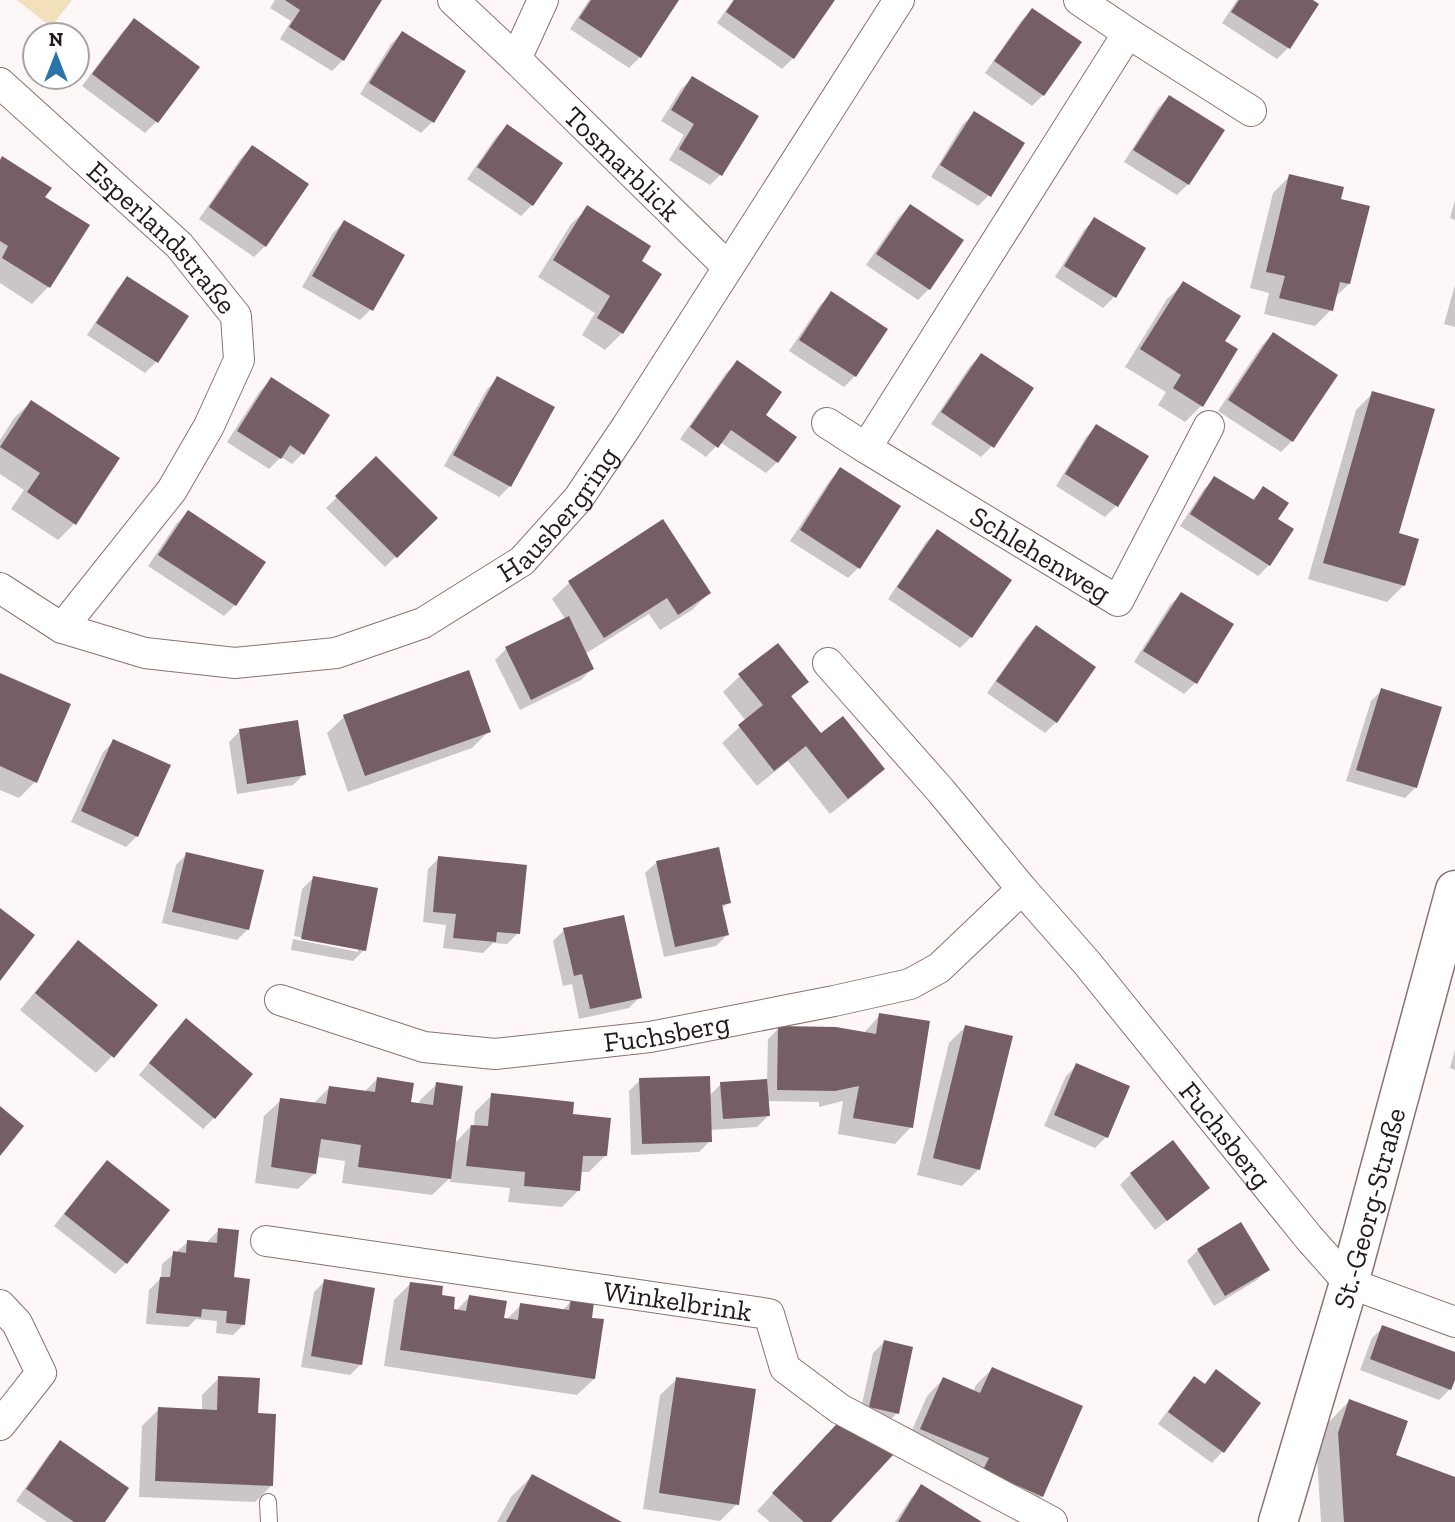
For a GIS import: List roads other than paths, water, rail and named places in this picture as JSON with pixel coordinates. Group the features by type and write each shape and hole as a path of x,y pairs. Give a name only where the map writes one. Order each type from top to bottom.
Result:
{"street":[{"name":"Tosmarblick","path":"453,0 728,267"},
{"path":"516,59 542,0"},
{"name":"Hausbergring","path":"0,588 62,628 145,653 235,663 337,653 423,623 522,561 578,499 899,0"},
{"path":"1079,0 1251,111"},
{"path":"866,447 1128,33"},
{"name":"Esperlandstraße","path":"0,83 179,245 236,316 239,360 209,426 172,490 62,628"},
{"name":"Schlehenweg","path":"827,423 1118,601 1209,426"},
{"name":"Fuchsberg","path":"828,663 1087,963 1309,1238 1349,1283"},
{"name":"Fuchsberg","path":"280,1000 424,1048 495,1055 650,1037 910,984 939,968 1022,889"},
{"name":"St.-Georg-Straße","path":"1278,1522 1449,939 1455,890"},
{"name":"Winkelbrink","path":"266,1241 769,1314 785,1368 840,1409 1052,1522"},
{"path":"1349,1283 1455,1322"},
{"path":"0,1305 17,1323 41,1373 0,1425"}],"lane":[{"path":"268,1502 269,1522"}]}
